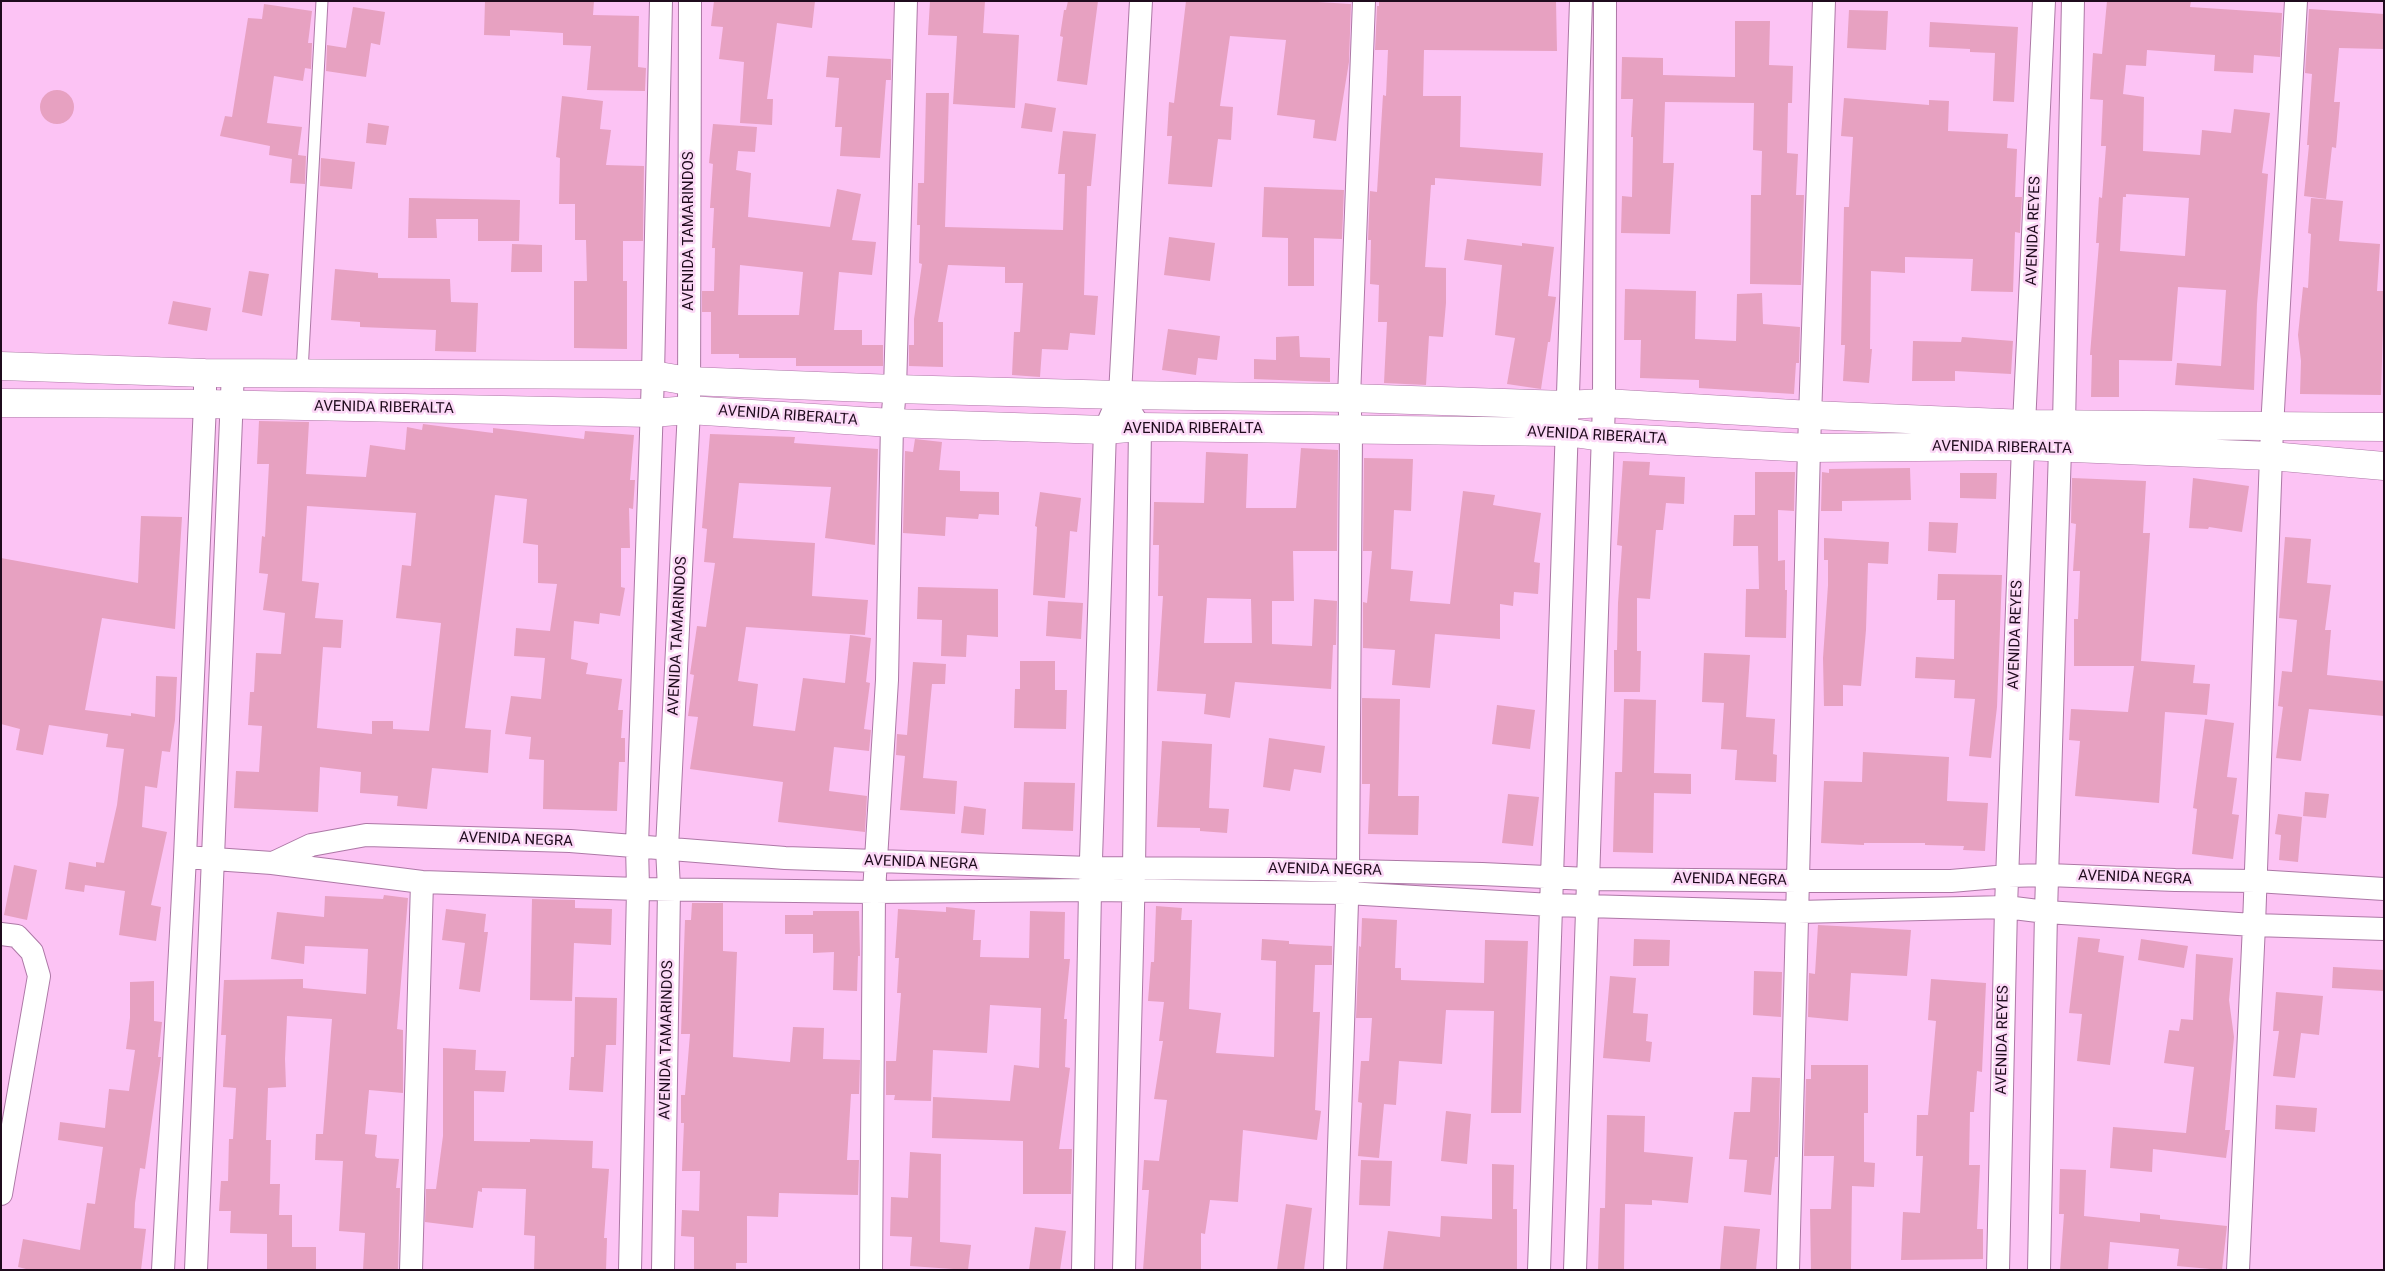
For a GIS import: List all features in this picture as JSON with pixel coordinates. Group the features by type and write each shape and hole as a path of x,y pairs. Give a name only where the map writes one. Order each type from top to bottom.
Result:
{"street":[{"name":"AVENIDA TAMARINDOS","path":"630,1270 638,889 637,845 654,375 661,1"},
{"name":"AVENIDA TAMARINDOS","path":"662,1270 669,889 666,848 689,410 690,1"},
{"path":"871,1270 874,892 888,680 892,423 895,389 906,1"},
{"path":"1082,1270 1090,890 1105,430 1120,396 1141,1"},
{"path":"1335,1270 1348,871 1351,430 1349,398 1364,1"},
{"path":"1539,1270 1566,405 1581,1"},
{"path":"1575,1270 1604,403 1604,1"},
{"path":"1788,1270 1809,448 1824,1"},
{"name":"AVENIDA REYES","path":"1998,1270 2006,907 2024,435 2044,1"},
{"path":"2040,1270 2046,912 2062,436 2073,1"},
{"path":"2238,1270 2256,881 2272,428 2296,1"},
{"name":"AVENIDA RIBERALTA","path":"2,370 654,375 688,381 1120,396 1349,398 1566,405 1604,403 1811,415 2024,435 2062,436 2272,428 2384,427"},
{"path":"163,1270 185,857 218,404 233,371"},
{"path":"196,1270 213,859 218,404 205,373"},
{"path":"1120,396 1140,427 1134,891 1124,1270"},
{"name":"AVENIDA RIBERALTA","path":"1,403 218,404 652,413 689,410 892,423 1105,430 1140,427 1566,432 1602,437 1809,448 2024,435"},
{"name":"AVENIDA RIBERALTA","path":"2062,436 2384,466"},
{"name":"AVENIDA NEGRA","path":"272,863 311,845 366,835 637,845 785,858 1091,868 1348,871 1588,879 1798,881 1951,881 2048,875 2256,881 2384,890"},
{"name":"AVENIDA NEGRA","path":"185,857 272,863 422,882 638,889 874,892 1090,890 1347,893 1551,905 1798,912 2006,907 2046,912 2254,925 2384,929"},
{"path":"411,1270 422,882"},
{"path":"1,934 17,936 32,952 38,976 1,1194"}],"lane":[{"path":"302,372 322,1"}],"building":[{"path":"485,1 594,1 593,15 639,16 638,67 646,68 645,91 587,90 591,46 563,45 563,33 510,30 510,36 484,35"},
{"path":"714,1 815,1 812,28 777,23 767,99 773,99 772,125 740,123 744,62 719,59 723,27 711,26"},
{"path":"930,1 985,1 983,33 1019,35 1015,108 953,104 957,36 928,35"},
{"path":"1068,1 1098,1 1087,85 1057,81 1063,37 1060,36 1064,10 1066,10"},
{"path":"1186,1 1301,1 1351,4 1349,62 1336,141 1313,138 1315,120 1277,115 1286,40 1230,36 1220,106 1233,107 1231,140 1218,139 1212,187 1168,184 1172,136 1167,136 1169,102 1174,103"},
{"path":"1379,1 1556,1 1557,51 1424,50 1423,96 1461,96 1460,147 1543,153 1541,186 1435,178 1435,185 1431,185 1425,267 1446,268 1446,303 1443,337 1429,336 1426,385 1384,383 1387,322 1378,322 1379,285 1370,284 1371,240 1368,240 1370,191 1377,192 1383,95 1386,96 1388,50 1375,50 1377,6 1379,6"},
{"path":"2107,1 2191,1 2190,7 2282,13 2280,57 2254,55 2253,73 2214,71 2215,55 2147,50 2146,66 2126,65 2123,94 2144,97 2143,151 2200,155 2202,130 2231,133 2234,109 2270,113 2262,173 2268,174 2257,304 2254,390 2175,385 2177,363 2221,366 2226,290 2178,287 2172,361 2119,360 2119,397 2091,397 2092,355 2090,355 2099,243 2096,243 2099,197 2102,198 2106,146 2101,146 2103,100 2090,99 2093,53 2102,54","holes":["2126,194 2189,198 2185,256 2120,251 2123,197 2126,197"]},
{"path":"264,4 312,11 308,43 312,43 311,69 305,68 303,81 274,76 267,123 302,127 298,155 306,156 305,184 290,183 292,159 269,155 270,146 220,136 225,116 232,117 248,18 262,19"},
{"path":"353,7 385,12 380,45 371,43 366,77 326,71 327,45 346,48"},
{"path":"2309,9 2384,14 2384,49 2339,48 2334,102 2340,102 2336,148 2332,147 2326,199 2304,196 2309,145 2307,145 2312,74 2305,73"},
{"path":"1849,10 1888,11 1886,50 1847,48"},
{"path":"1735,21 1770,21 1769,65 1793,66 1792,103 1788,103 1787,153 1798,154 1796,195 1804,195 1801,285 1750,284 1751,195 1761,195 1762,151 1753,150 1754,103 1665,102 1663,163 1674,163 1670,234 1621,233 1622,196 1632,197 1633,137 1631,137 1633,99 1621,99 1622,57 1663,58 1663,75 1735,77"},
{"path":"1930,22 2018,27 2014,102 1993,101 1995,53 1970,52 1970,49 1929,47"},
{"path":"828,56 891,59 891,80 886,80 880,158 840,156 842,127 835,127 839,78 826,77"},
{"path":"57,90 64,91 69,95 73,100 73,114 69,119 64,123 57,124 50,123 45,119 41,114 40,107 41,100 45,95 50,91"},
{"path":"926,93 949,93 945,227 1063,230 1065,174 1058,174 1063,131 1096,134 1091,186 1087,186 1084,295 1098,296 1095,335 1070,333 1068,350 1042,349 1040,377 1012,375 1014,332 1020,332 1023,283 1005,283 1005,267 948,265 938,322 943,322 943,367 909,366 909,345 914,345 914,319 922,264 919,263 920,225 917,225 918,183 924,183"},
{"path":"562,96 603,101 600,129 611,130 606,165 644,166 643,241 623,241 623,281 627,281 627,349 574,348 574,281 587,281 586,240 575,240 575,204 559,204 560,158 556,157"},
{"path":"1844,98 1929,105 1929,100 1949,101 1948,131 2008,134 2007,148 2017,149 2015,197 2022,197 2020,233 2015,232 2013,292 1971,291 1973,259 1905,257 1905,273 1871,271 1870,349 1872,349 1869,383 1843,381 1845,345 1841,345 1844,207 1849,207 1853,137 1841,136"},
{"path":"1025,103 1056,108 1052,132 1021,128"},
{"path":"368,123 389,126 386,145 366,143"},
{"path":"713,124 757,127 755,152 738,151 736,170 751,173 748,217 830,227 837,189 861,194 852,240 876,242 872,275 839,272 834,330 862,330 862,345 883,345 883,366 796,366 796,358 739,358 739,354 711,354 711,312 702,312 702,291 714,291 715,248 712,248 714,208 710,208 713,164 709,163","holes":["740,265 803,272 799,315 738,315"]},
{"path":"321,158 355,162 352,189 320,186"},
{"path":"1264,187 1344,190 1342,239 1314,238 1314,286 1288,286 1288,238 1262,237"},
{"path":"409,198 520,200 519,241 478,241 478,219 436,219 437,238 408,238"},
{"path":"2311,198 2343,201 2339,241 2380,244 2377,291 2384,291 2381,395 2300,394 2301,361 2298,335 2303,287 2308,288 2311,234 2308,233"},
{"path":"1169,237 1215,243 1210,281 1164,275"},
{"path":"1467,239 1522,246 1522,243 1554,247 1548,296 1556,297 1541,389 1507,384 1515,338 1495,335 1502,265 1464,260"},
{"path":"512,244 542,245 542,272 511,272"},
{"path":"335,269 378,273 378,278 450,279 451,302 478,303 476,352 435,351 436,330 360,327 360,322 331,320"},
{"path":"249,271 269,274 262,316 242,312"},
{"path":"1625,289 1696,291 1695,339 1736,341 1737,294 1762,293 1763,324 1800,327 1799,363 1796,363 1794,394 1699,388 1699,380 1640,378 1641,340 1624,340"},
{"path":"173,301 211,308 207,331 168,324"},
{"path":"1168,329 1220,336 1217,360 1198,358 1196,375 1162,370"},
{"path":"1299,336 1300,357 1330,358 1330,382 1254,379 1254,359 1276,360 1276,337"},
{"path":"1962,337 2013,341 2011,374 1955,371 1955,381 1912,381 1913,341 1961,342"},
{"path":"259,421 309,422 306,474 366,477 370,445 405,450 407,427 422,430 423,424 493,433 493,428 584,439 585,431 634,435 630,480 635,480 633,509 629,508 630,548 621,548 621,587 625,588 620,616 600,613 599,624 574,621 571,659 588,663 586,674 622,679 618,710 623,710 621,738 625,738 625,762 619,762 617,811 543,809 544,760 529,759 531,737 505,734 511,696 541,699 545,658 514,656 516,628 550,631 557,584 538,583 538,545 523,543 527,499 495,495 465,728 491,730 488,773 432,768 427,809 397,806 398,796 360,793 361,772 320,767 318,812 234,808 236,771 259,772 262,726 248,725 250,692 254,692 256,653 281,654 285,613 263,610 268,574 259,573 262,536 265,537 269,464 257,464","holes":["307,506 416,513 411,566 402,565 396,618 441,623 429,731 393,729 393,721 372,721 372,734 317,728 323,647 341,648 343,620 315,618 319,583 302,581"]},
{"path":"710,434 795,437 794,443 878,449 875,545 825,538 831,487 739,483 733,538 815,543 812,596 868,600 865,635 746,627 738,681 758,684 753,726 795,731 803,678 845,683 850,635 871,638 866,682 870,683 864,729 871,730 869,751 834,747 829,791 867,796 865,832 778,822 783,782 690,769 698,717 688,716 694,675 690,674 697,626 706,627 715,563 704,562 707,529 702,528"},
{"path":"915,439 942,442 939,470 960,471 960,491 999,492 999,515 979,514 978,519 946,517 945,536 903,533 905,451 913,452"},
{"path":"1301,448 1338,450 1337,551 1293,551 1294,601 1272,601 1272,644 1312,646 1314,599 1337,601 1336,645 1333,645 1331,689 1235,682 1230,718 1204,714 1206,694 1157,691 1163,596 1158,596 1159,545 1153,545 1154,502 1204,503 1206,452 1248,454 1246,508 1296,508","holes":["1207,598 1251,599 1252,643 1204,643"]},
{"path":"1364,458 1413,459 1411,511 1394,510 1391,569 1413,571 1410,601 1450,604 1463,491 1495,495 1493,505 1541,513 1534,562 1540,563 1538,594 1514,592 1513,606 1500,604 1500,639 1435,634 1430,688 1392,685 1395,650 1363,648 1363,602 1367,603 1372,551 1363,551"},
{"path":"1623,461 1650,462 1649,475 1685,477 1684,504 1666,503 1663,530 1656,530 1650,599 1637,598 1637,651 1641,651 1640,692 1614,692 1614,650 1617,650 1622,546 1617,545"},
{"path":"1910,468 1911,500 1842,501 1842,511 1821,511 1822,472 1829,473 1829,469"},
{"path":"1755,472 1795,472 1794,511 1778,510 1778,561 1785,560 1785,590 1787,590 1786,638 1745,637 1746,589 1759,589 1758,546 1733,546 1734,515 1755,515"},
{"path":"1960,473 1997,473 1996,499 1960,498"},
{"path":"2072,478 2146,481 2143,533 2150,533 2141,661 2195,665 2193,683 2210,684 2207,715 2165,712 2159,803 2075,796 2080,741 2069,740 2071,709 2128,712 2134,666 2074,666 2074,619 2078,619 2080,571 2073,571 2076,524 2071,523"},
{"path":"2193,478 2249,486 2242,532 2209,527 2208,529 2189,528"},
{"path":"1040,492 1081,498 1077,532 1070,531 1065,598 1033,595 1037,527 1035,526"},
{"path":"141,516 182,517 175,629 102,618 85,710 131,716 131,713 155,717 156,676 177,677 175,720 170,752 162,751 157,788 145,786 142,827 167,832 151,905 161,907 156,941 119,935 125,891 85,885 84,892 65,889 69,862 96,867 96,862 104,863 117,805 124,749 106,747 108,734 49,725 43,755 16,750 20,729 1,724 1,558 138,583"},
{"path":"1929,522 1958,523 1956,553 1928,551"},
{"path":"2285,537 2311,539 2307,583 2331,585 2325,630 2331,630 2327,675 2384,681 2384,716 2309,709 2301,761 2276,758 2283,707 2278,706 2282,671 2292,672 2297,620 2279,618"},
{"path":"1824,538 1889,542 1888,564 1868,563 1866,630 1861,686 1843,685 1843,706 1824,706 1823,658 1828,560 1824,560"},
{"path":"1938,574 2002,575 1997,707 1991,758 1969,756 1975,699 1954,698 1955,680 1915,678 1916,657 1954,659 1955,600 1937,600"},
{"path":"918,587 998,589 998,637 967,635 966,657 941,656 942,620 917,619"},
{"path":"1048,601 1083,603 1081,639 1046,636"},
{"path":"1704,653 1750,655 1746,717 1775,719 1773,754 1777,755 1776,782 1735,780 1737,750 1721,749 1724,703 1702,702"},
{"path":"1020,661 1055,661 1055,690 1067,690 1066,729 1014,728 1015,689 1020,689"},
{"path":"913,662 946,664 945,684 932,684 923,778 957,781 955,814 900,810 905,756 896,755 897,734 907,735"},
{"path":"1362,698 1400,699 1398,796 1419,796 1418,835 1368,834 1370,784 1362,784"},
{"path":"1624,699 1656,700 1654,773 1691,774 1691,794 1654,793 1653,853 1613,852 1615,772 1622,772"},
{"path":"1497,705 1535,710 1530,749 1492,744"},
{"path":"2205,719 2234,723 2227,777 2237,778 2232,814 2239,815 2233,859 2192,854 2197,809 2193,808"},
{"path":"1269,738 1325,746 1321,773 1294,769 1290,791 1263,787"},
{"path":"1162,741 1212,744 1209,808 1229,809 1227,833 1200,831 1200,828 1157,827"},
{"path":"1863,752 1949,757 1947,801 1988,803 1985,851 1963,850 1964,846 1925,845 1925,843 1864,843 1864,845 1821,843 1824,781 1862,782"},
{"path":"1024,782 1075,783 1073,831 1022,829"},
{"path":"2305,792 2329,794 2326,818 2303,816"},
{"path":"1508,794 1539,797 1533,846 1502,843"},
{"path":"964,806 986,809 984,835 961,833"},
{"path":"2278,814 2302,817 2298,862 2279,860 2281,835 2275,834"},
{"path":"14,865 37,870 27,920 4,915"},
{"path":"384,895 408,898 397,1029 403,1030 403,1093 369,1090 365,1134 377,1135 375,1156 377,1158 399,1159 396,1188 400,1188 398,1270 363,1270 365,1233 339,1231 343,1161 315,1160 316,1134 323,1134 332,1019 287,1016 286,1087 268,1088 266,1140 271,1140 270,1184 280,1184 279,1215 292,1215 292,1247 316,1247 316,1270 267,1270 267,1234 230,1233 231,1211 219,1211 221,1181 228,1181 229,1139 233,1139 236,1088 223,1087 226,1035 221,1035 224,980 303,979 303,988 366,994 368,949 305,946 304,964 271,959 277,912 324,917 325,896 383,899"},
{"path":"532,899 575,900 575,908 612,909 611,945 574,943 572,1001 530,1000"},
{"path":"692,903 723,903 723,951 737,952 733,1057 790,1062 793,1027 824,1028 823,1059 860,1060 859,1094 851,1094 847,1160 859,1160 858,1195 779,1193 778,1217 747,1216 747,1263 736,1263 736,1270 694,1270 694,1237 681,1236 682,1210 699,1211 700,1171 682,1171 684,1123 681,1123 681,1095 685,1095 690,1034 681,1034 685,920 691,920"},
{"path":"1156,906 1182,908 1181,920 1192,920 1189,1009 1221,1013 1216,1053 1274,1057 1276,961 1261,960 1262,939 1289,941 1289,944 1332,946 1332,965 1315,965 1313,1012 1320,1012 1315,1110 1321,1111 1317,1140 1243,1130 1238,1202 1210,1200 1205,1234 1201,1233 1201,1270 1143,1270 1149,1190 1142,1190 1144,1160 1159,1161 1167,1100 1154,1099 1163,1041 1159,1041 1164,1002 1148,1001 1151,962 1154,962"},
{"path":"946,907 975,910 973,940 981,940 980,957 1029,958 1030,911 1065,912 1064,959 1070,959 1064,1019 1067,1019 1065,1067 1070,1068 1059,1149 1072,1149 1071,1194 1023,1194 1023,1141 932,1138 933,1097 1010,1101 1014,1065 1039,1068 1041,1008 990,1005 987,1053 933,1050 931,1101 894,1100 895,1095 886,1095 886,1061 896,1061 901,993 897,993 899,958 895,958 898,909 946,912"},
{"path":"446,909 486,914 484,932 488,932 480,992 459,989 465,943 442,940"},
{"path":"813,911 859,911 860,956 858,956 857,991 833,990 834,952 813,953 813,934 785,934 785,915 813,915"},
{"path":"1362,918 1397,920 1395,968 1401,968 1401,980 1484,983 1485,940 1528,941 1521,1113 1491,1113 1494,1011 1446,1010 1442,1064 1399,1061 1396,1105 1384,1104 1379,1158 1358,1156 1362,1103 1358,1102 1361,1061 1369,1061 1372,1018 1356,1018"},
{"path":"1818,925 1911,930 1907,976 1851,973 1848,1021 1808,1017 1809,973 1815,974"},
{"path":"2078,937 2100,939 2098,952 2124,956 2110,1065 2077,1061 2082,1014 2069,1013"},
{"path":"1634,939 1670,940 1669,966 1633,966"},
{"path":"2141,939 2188,946 2184,968 2138,960"},
{"path":"2196,954 2233,958 2229,1000 2234,1037 2225,1130 2230,1130 2226,1158 2153,1149 2152,1172 2110,1168 2113,1127 2186,1133 2194,1067 2164,1063 2169,1030 2179,1031 2181,1019 2193,1020"},
{"path":"2333,967 2384,970 2384,991 2332,988"},
{"path":"1754,971 1782,972 1781,1017 1753,1015"},
{"path":"1610,976 1636,978 1633,1013 1648,1014 1646,1041 1652,1042 1650,1062 1603,1058"},
{"path":"1931,979 1986,983 1982,1072 1977,1071 1974,1112 1970,1112 1969,1165 1980,1165 1977,1229 1983,1229 1983,1259 1901,1260 1903,1212 1920,1213 1923,1156 1916,1156 1917,1115 1928,1115 1936,1021 1928,1020"},
{"path":"154,981 154,1021 162,1022 158,1057 161,1057 145,1169 140,1168 135,1203 134,1228 146,1229 141,1270 30,1270 18,1267 23,1239 80,1250 87,1203 95,1204 103,1147 58,1140 60,1122 105,1128 109,1089 129,1091 135,1050 126,1049 130,1018 130,982"},
{"path":"2276,992 2323,996 2319,1035 2301,1033 2295,1078 2273,1076 2279,1031 2273,1031"},
{"path":"575,997 617,998 616,1045 606,1045 603,1092 569,1090 571,1057 574,1057"},
{"path":"443,1048 476,1050 475,1070 506,1071 504,1092 474,1091 474,1141 530,1142 530,1139 593,1141 592,1168 609,1169 604,1238 607,1238 606,1270 534,1270 535,1236 524,1235 526,1189 482,1188 482,1192 478,1191 473,1228 425,1222 426,1189 436,1189 443,1136"},
{"path":"1811,1065 1868,1065 1868,1113 1864,1113 1864,1162 1875,1163 1874,1187 1852,1186 1851,1270 1811,1270 1810,1209 1831,1209 1834,1156 1804,1156 1806,1079 1811,1079"},
{"path":"1752,1077 1780,1078 1778,1157 1775,1157 1771,1195 1744,1192 1747,1160 1729,1159 1734,1112 1750,1112"},
{"path":"2276,1105 2317,1108 2315,1132 2275,1129"},
{"path":"1446,1111 1471,1114 1467,1164 1441,1161"},
{"path":"1607,1115 1645,1116 1644,1152 1693,1157 1688,1203 1652,1200 1652,1205 1625,1204 1624,1270 1598,1270 1600,1208 1605,1208"},
{"path":"910,1152 941,1154 940,1242 971,1245 968,1270 910,1266 912,1237 890,1236 891,1197 908,1198"},
{"path":"1361,1160 1392,1161 1390,1206 1359,1205"},
{"path":"1492,1164 1514,1165 1513,1209 1517,1209 1517,1270 1383,1270 1388,1231 1440,1237 1441,1216 1492,1219"},
{"path":"2060,1169 2086,1170 2084,1216 2140,1222 2140,1213 2160,1215 2160,1219 2227,1226 2222,1270 2177,1266 2179,1249 2110,1242 2108,1270 2060,1270 2064,1214 2059,1214"},
{"path":"1286,1204 1312,1208 1304,1270 1277,1270"},
{"path":"1724,1226 1760,1229 1756,1270 1720,1270"},
{"path":"1035,1227 1066,1231 1060,1270 1029,1270"}]}
